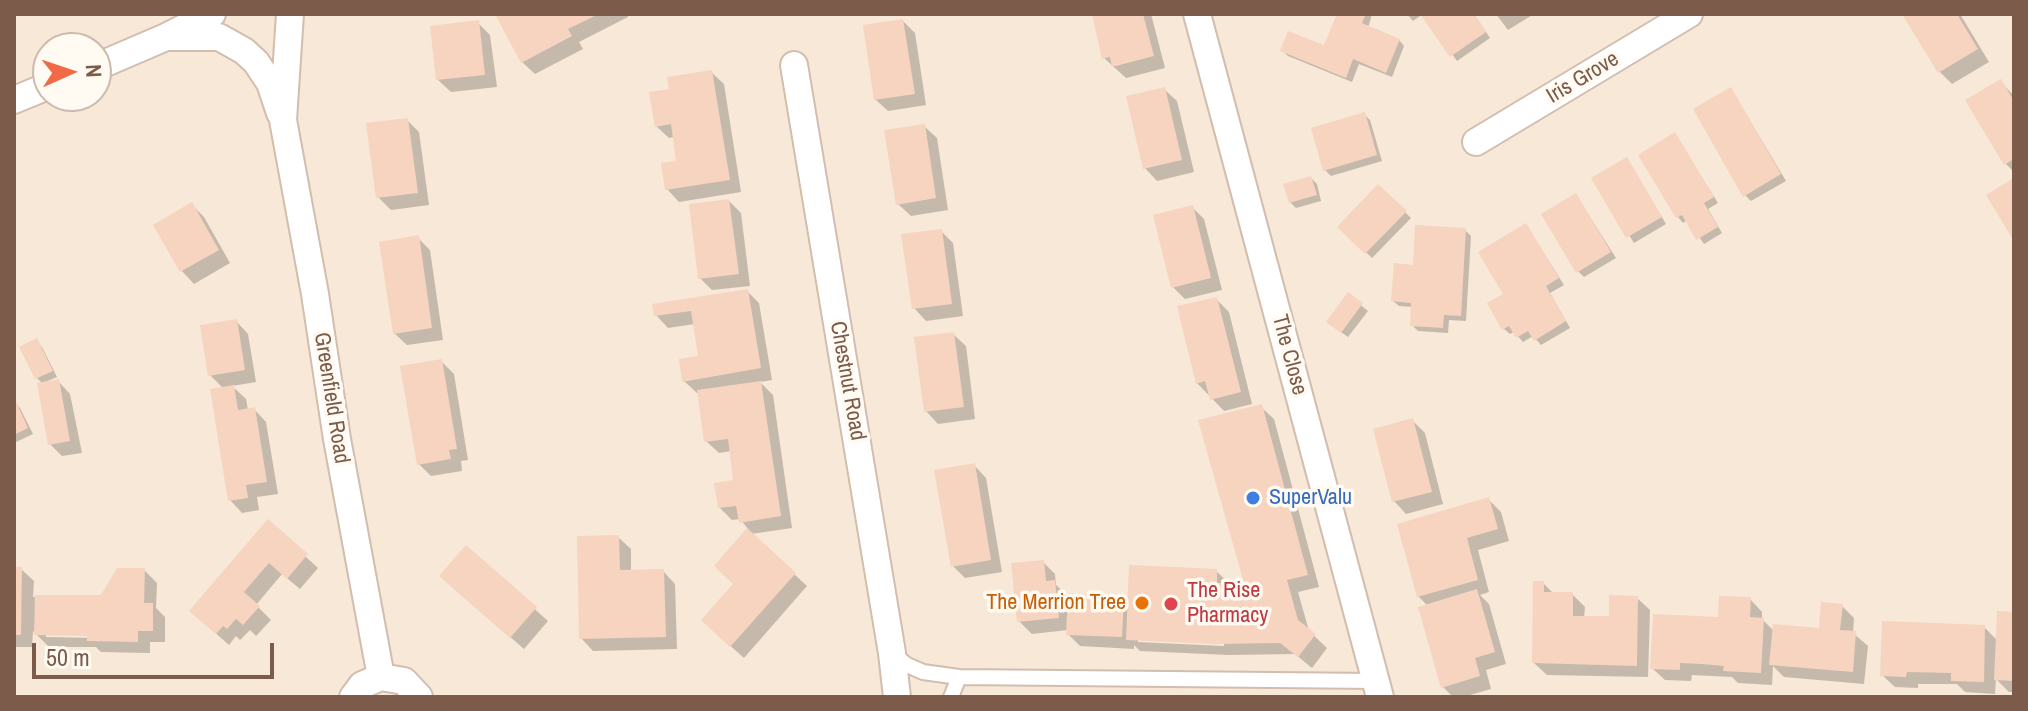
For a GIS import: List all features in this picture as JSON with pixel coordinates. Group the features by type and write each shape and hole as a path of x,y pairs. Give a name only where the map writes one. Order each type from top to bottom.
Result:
{"street":[{"path":"112,60 212,14"},
{"name":"Greenfield Road","path":"283,120 290,14"},
{"name":"The Close","path":"1197,14 1379,689"},
{"name":"Iris Grove","path":"1476,142 1689,14"},
{"name":"Greenfield Road","path":"166,37 219,37 244,51 270,83 283,120 381,677"},
{"name":"Chestnut Road","path":"794,65 897,697"},
{"path":"353,697 362,685 381,677 404,681 419,697"}],"lane":[{"path":"892,653 923,672 959,677 1379,689"},
{"path":"951,697 959,677"}],"shaded area":[{"path":"14,14 2014,14 2014,697 14,697"}],"building":[{"path":"495,14 599,14 568,29 572,36 521,63"},
{"path":"1092,14 1143,14 1154,56 1112,67 1110,57 1102,59"},
{"path":"1337,14 1366,14 1362,23 1400,39 1386,73 1353,59 1346,78 1280,51 1288,31 1324,45"},
{"path":"1420,14 1474,14 1486,32 1450,57"},
{"path":"1902,14 1957,14 1978,49 1938,73"},
{"path":"903,19 915,94 874,100 863,25"},
{"path":"479,20 485,75 436,80 430,26"},
{"path":"712,70 730,180 665,190 661,163 676,161 671,124 655,127 649,92 669,89 667,77"},
{"path":"2001,79 2014,101 2014,159 2004,165 1965,100"},
{"path":"1165,87 1182,160 1143,169 1126,96"},
{"path":"1731,87 1781,174 1743,197 1693,109"},
{"path":"1365,112 1377,155 1323,171 1311,128"},
{"path":"408,118 418,193 376,198 366,123"},
{"path":"925,124 936,198 896,205 884,130"},
{"path":"1675,132 1714,197 1704,203 1718,227 1696,240 1682,215 1676,218 1638,155"},
{"path":"1627,157 1662,217 1626,238 1591,178"},
{"path":"1311,176 1317,195 1289,203 1283,184"},
{"path":"2014,178 2014,241 1986,195"},
{"path":"1378,184 1407,211 1365,254 1337,227"},
{"path":"1576,193 1611,252 1576,273 1541,214"},
{"path":"729,199 739,274 698,279 689,204"},
{"path":"192,202 219,250 180,272 153,225"},
{"path":"1193,205 1211,278 1171,288 1153,215"},
{"path":"1526,223 1559,278 1546,286 1566,321 1534,341 1528,331 1516,338 1509,326 1502,330 1487,303 1503,294 1478,252"},
{"path":"1415,225 1466,228 1461,316 1444,315 1443,328 1410,326 1411,303 1391,301 1394,263 1413,265"},
{"path":"942,229 952,304 912,309 901,234"},
{"path":"419,235 432,328 393,334 379,242"},
{"path":"748,289 761,368 682,382 679,359 698,356 691,311 654,316 652,304"},
{"path":"1348,292 1363,303 1341,333 1326,322"},
{"path":"1217,297 1241,392 1210,400 1205,381 1196,384 1177,306"},
{"path":"237,319 245,370 208,376 200,325"},
{"path":"954,332 964,407 924,412 914,337"},
{"path":"37,338 53,371 35,379 19,347"},
{"path":"442,359 457,449 449,450 451,459 417,465 400,366"},
{"path":"59,379 70,441 48,445 37,383"},
{"path":"761,381 781,516 739,523 736,506 718,508 714,483 733,480 728,439 704,442 697,390"},
{"path":"234,385 238,410 255,407 267,482 246,485 248,498 228,501 210,389"},
{"path":"14,397 28,428 14,435"},
{"name":"SuperValu","path":"1262,404 1308,575 1287,580 1298,620 1316,634 1298,657 1280,643 1126,640 1129,565 1217,569 1217,583 1244,583 1198,420"},
{"path":"1413,418 1432,492 1392,502 1373,429"},
{"path":"975,463 991,560 951,567 934,470"},
{"path":"1489,497 1498,529 1467,538 1478,580 1417,597 1397,524"},
{"path":"268,519 308,554 287,579 269,563 244,592 260,606 243,625 236,619 227,629 223,626 216,634 189,611"},
{"path":"747,528 796,573 730,647 701,620 733,584 714,566"},
{"path":"619,535 620,570 664,569 666,637 579,639 577,536"},
{"path":"466,545 537,607 510,638 439,576"},
{"path":"1044,560 1046,581 1055,580 1059,618 1017,622 1011,563"},
{"path":"14,567 22,567 21,635 14,635"},
{"path":"117,568 145,568 144,603 153,603 153,631 138,631 138,642 87,641 87,636 34,635 35,595 101,595"},
{"path":"1533,581 1544,581 1544,592 1573,592 1573,616 1609,616 1609,595 1638,596 1637,666 1532,663"},
{"path":"1477,589 1495,652 1475,658 1480,676 1441,688 1418,607"},
{"path":"1068,593 1124,596 1122,637 1066,635"},
{"path":"1719,596 1751,597 1750,617 1764,618 1761,673 1723,671 1724,666 1680,663 1680,670 1650,669 1653,614 1718,617"},
{"path":"1821,602 1843,604 1840,630 1856,631 1853,672 1769,665 1773,624 1819,628"},
{"path":"1997,611 2014,612 2014,681 1994,680"},
{"path":"1882,621 1985,625 1984,682 1951,681 1951,673 1907,672 1906,677 1880,676"}],"place":[{"name":"SuperValu","path":"1253,498"},
{"name":"The Merrion Tree","path":"1142,603"},
{"name":"The Rise Pharmacy","path":"1171,604"}]}
